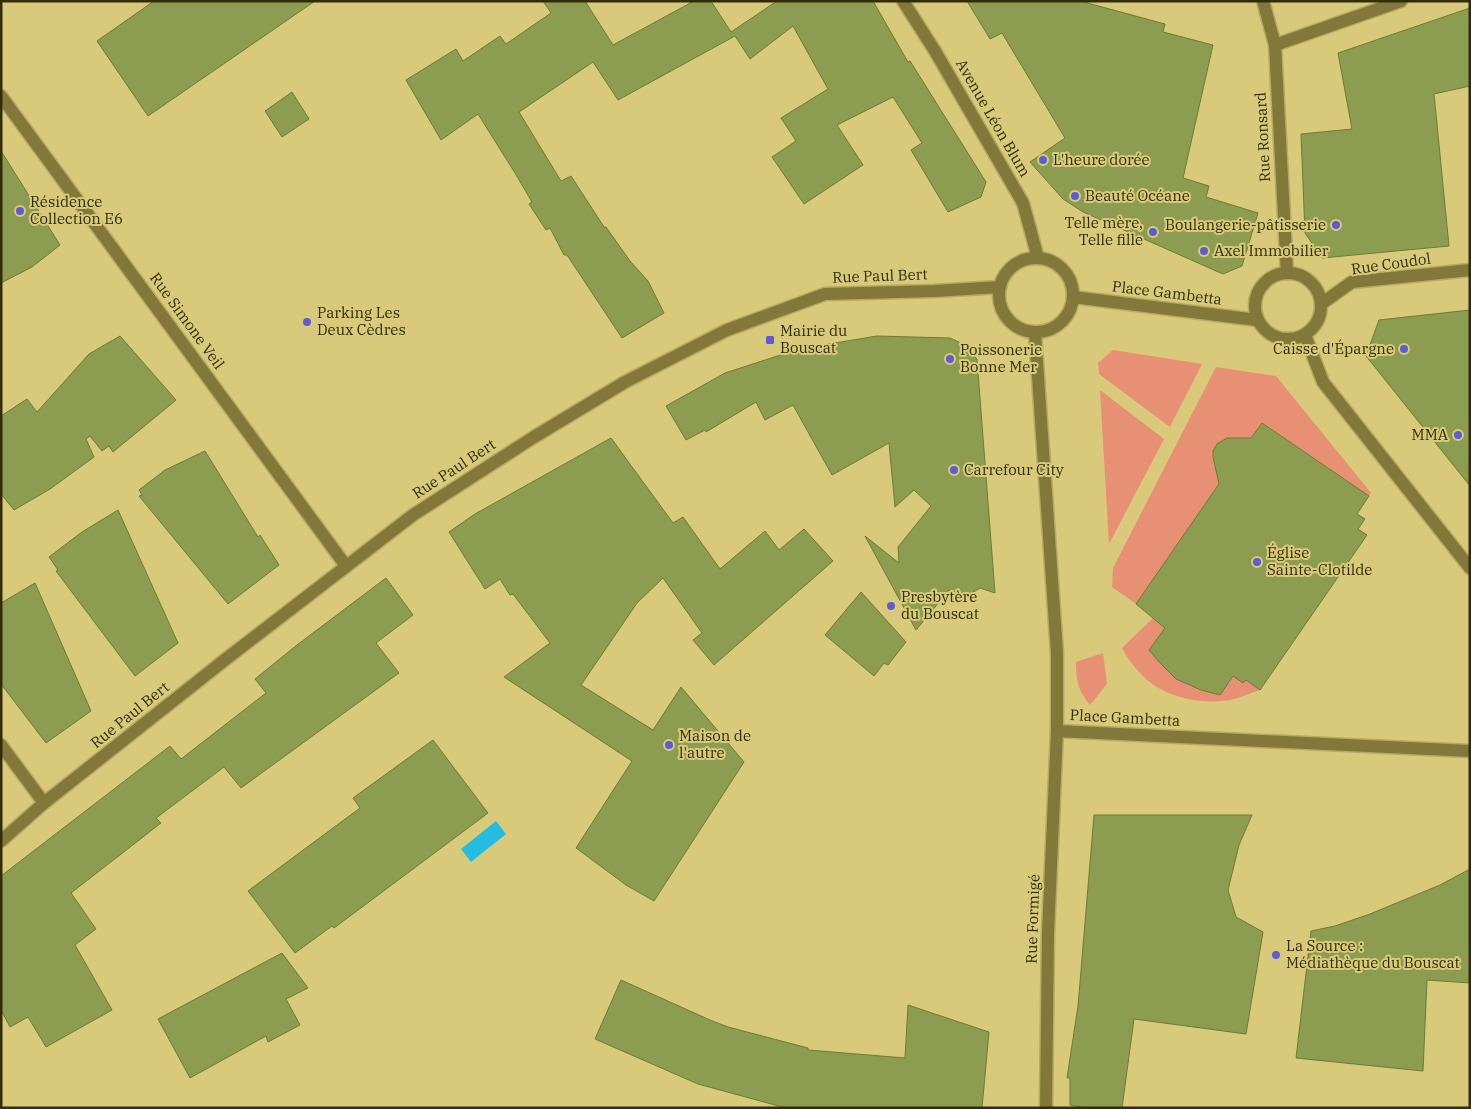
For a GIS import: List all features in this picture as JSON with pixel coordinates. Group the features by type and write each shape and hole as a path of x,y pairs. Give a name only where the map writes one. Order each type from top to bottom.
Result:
{"street":[{"name":"Avenue Léon Blum","path":"902,1 935,50 1023,203 1038,258"},
{"name":"Rue Ronsard","path":"1263,1 1275,45 1287,273"},
{"path":"1275,45 1401,1"},
{"name":"Rue Simone Veil","path":"1,96 346,566"},
{"path":"1038,258 1054,264 1068,275 1073,297 1071,308 1057,326 1046,332 1035,333 1024,331 1014,326 1006,318 999,298 1000,287 1005,275 1014,266 1025,260 1038,258"},
{"name":"Rue Coudol","path":"1321,304 1352,282 1470,270"},
{"path":"1287,273 1297,274 1314,285 1321,304 1318,322 1312,329 1297,338 1278,338 1270,334 1262,328 1254,310 1255,299 1259,289 1276,275 1287,273"},
{"name":"Rue Paul Bert","path":"1,841 44,803 226,659 424,508 542,432 625,382 728,330 825,294 1000,287"},
{"name":"Place Gambetta","path":"1073,297 1257,320"},
{"name":"Place Gambetta","path":"1035,333 1057,653 1057,731 1470,751"},
{"path":"1305,334 1323,382 1470,568"},
{"name":"Rue Formigé","path":"1046,1108 1048,933 1057,731"},
{"path":"1,745 44,803"}],"shaded area":[{"path":"1113,350 1202,364 1170,427 1099,374 1098,363"},
{"path":"1216,367 1276,376 1371,493 1369,496 1262,423 1247,443 1213,451 1215,465 1225,476 1136,604 1112,587 1113,568"},
{"path":"1100,390 1164,439 1109,544"},
{"path":"1153,618 1165,628 1149,650 1165,668 1180,680 1219,695 1231,674 1243,683 1246,680 1260,690 1230,700 1206,701 1182,697 1159,688 1137,670 1122,648"},
{"path":"1103,653 1107,684 1090,705 1078,685 1076,662"}],"water":[{"path":"496,821 506,834 471,862 461,849"}],"building":[{"path":"154,1 315,1 148,116 97,41"},
{"path":"543,1 585,1 613,45 694,1 711,1 731,32 777,1 873,1 908,62 910,61 986,182 981,197 948,212 911,150 922,143 893,97 837,125 863,165 804,204 772,157 796,141 781,118 828,89 793,26 750,59 735,36 618,100 593,62 519,112 561,181 571,176 604,227 606,227 630,261 648,281 664,313 622,338 567,255 564,255 550,228 546,230 529,204 532,202 478,114 441,140 406,80 456,49 463,61 500,36 506,44 551,13"},
{"path":"967,1 1080,1 1165,24 1163,32 1213,45 1183,178 1209,186 1206,197 1258,213 1242,266 1223,274 1083,212 1063,199 1030,162 1065,138 1002,33 990,39"},
{"path":"1470,8 1470,86 1434,94 1449,246 1322,258 1305,233 1301,134 1352,129 1338,53"},
{"path":"292,92 309,119 282,137 265,111"},
{"name":"Résidence Collection E6","path":"1,151 60,245 32,267 1,283"},
{"path":"1470,310 1470,486 1366,356 1379,320"},
{"path":"120,336 176,400 113,452 109,446 102,451 90,436 86,439 94,457 50,489 14,510 1,494 1,416 27,399 37,412 89,354"},
{"path":"877,336 950,338 961,343 977,359 995,593 980,588 962,599 949,590 916,630 865,536 899,563 898,547 931,506 914,490 895,507 889,443 832,475 793,405 765,420 756,402 706,432 705,430 686,440 666,406 725,373 799,349"},
{"name":"Église Sainte-Clotilde","path":"1262,423 1369,496 1357,514 1365,519 1358,529 1367,535 1260,690 1246,680 1243,683 1233,676 1220,695 1201,690 1176,679 1161,664 1149,650 1165,628 1136,604 1219,484 1213,457 1213,451 1217,444 1227,438 1251,438"},
{"path":"611,438 673,523 683,517 720,569 765,531 779,550 804,529 833,561 714,665 693,640 702,633 663,578 637,603 581,685 653,730 681,687 744,762 654,901 626,885 576,848 632,761 504,677 550,643 513,594 510,595 500,579 485,589 449,532 475,514"},
{"path":"205,451 258,537 260,535 279,565 228,604 139,496 142,495 139,490 165,470"},
{"path":"118,510 178,643 135,676 56,571 58,570 49,557 82,532"},
{"path":"386,578 413,615 376,643 399,673 241,788 224,767 156,818 161,823 71,893 96,929 75,945 112,1010 46,1047 28,1017 10,1027 1,1010 1,876 170,746 181,759 266,693 255,679"},
{"path":"35,583 91,711 46,743 1,684 1,603"},
{"path":"861,592 906,642 888,665 884,663 874,676 825,635"},
{"path":"433,740 488,813 334,928 332,926 295,953 248,891 360,808 353,798"},
{"path":"1094,815 1252,815 1239,845 1228,890 1236,917 1263,932 1246,1034 1134,1019 1122,1108 1086,1108 1070,1105 1070,1078 1067,1078 1078,1006"},
{"path":"1470,869 1470,983 1427,980 1423,1071 1296,1058 1311,931 1335,926 1370,914 1440,885"},
{"path":"282,953 308,988 286,999 300,1025 268,1042 266,1036 190,1078 158,1019"},
{"path":"621,980 728,1027 808,1048 808,1050 905,1058 908,1005 989,1032 982,1108 786,1108 698,1084 595,1039"}],"place":[{"name":"L'heure dorée","path":"1043,160"},
{"name":"Beauté Océane","path":"1075,196"},
{"name":"Résidence Collection E6","path":"20,211"},
{"name":"Boulangerie-pâtisserie","path":"1336,225"},
{"name":"Telle mère, Telle fille","path":"1153,232"},
{"name":"Axel Immobilier","path":"1204,251"},
{"name":"Parking Les Deux Cèdres","path":"307,322"},
{"name":"Mairie du Bouscat","path":"770,340"},
{"name":"Caisse d'Épargne","path":"1404,349"},
{"name":"Poissonerie Bonne Mer","path":"950,359"},
{"name":"MMA","path":"1458,435"},
{"name":"Carrefour City","path":"954,470"},
{"name":"Église Sainte-Clotilde","path":"1257,562"},
{"name":"Presbytère du Bouscat","path":"891,606"},
{"name":"Maison de l'autre","path":"669,745"},
{"name":"La Source : Médiathèque du Bouscat","path":"1276,955"}]}
